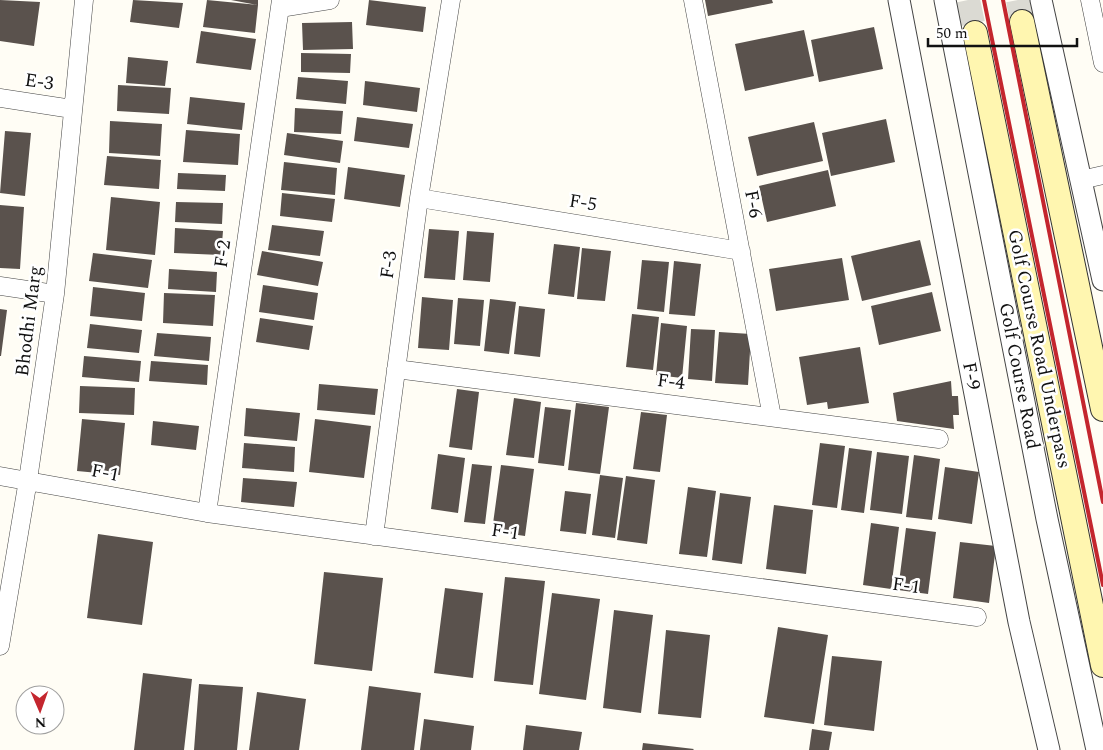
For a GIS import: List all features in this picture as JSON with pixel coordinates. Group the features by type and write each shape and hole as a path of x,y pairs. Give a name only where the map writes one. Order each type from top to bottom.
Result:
{"main road":[{"path":"1022,22 1103,409"},
{"name":"Golf Course Road Underpass","path":"974,33 1103,664"}],"street":[{"name":"Bhodhi Marg","path":"0,646 6,568 28,480 55,294 84,0"},
{"path":"281,4 330,0"},
{"name":"F-3","path":"374,536 419,198 451,0"},
{"name":"F-6","path":"693,0 772,416"},
{"name":"F-9","path":"898,0 1019,622 1049,750"},
{"name":"Golf Course Road","path":"945,0 1045,509 1097,750"},
{"path":"1041,0 1103,280"},
{"path":"1090,0 1103,63"},
{"name":"F-2","path":"207,513 281,4"},
{"name":"E-3","path":"0,98 72,109"},
{"path":"1081,180 1103,175"},
{"name":"F-5","path":"419,198 740,251"},
{"path":"0,286 55,294"},
{"name":"F-4","path":"396,369 940,439"},
{"name":"F-1","path":"0,476 207,513 977,617"}],"building":[{"path":"0,0 40,2 34,46 0,41"},
{"path":"133,0 183,3 179,28 130,22"},
{"path":"207,0 258,5 255,33 203,27"},
{"path":"231,0 258,0 258,5"},
{"path":"369,0 426,7 423,32 366,25"},
{"path":"705,0 772,0 773,3 708,16"},
{"path":"352,22 353,49 303,50 302,23"},
{"path":"874,27 883,69 819,82 811,40"},
{"path":"804,30 814,76 745,91 735,44"},
{"path":"201,31 256,39 251,70 196,63"},
{"path":"301,53 351,54 350,73 301,72"},
{"path":"128,57 168,61 165,86 126,83"},
{"path":"298,77 348,81 346,104 296,99"},
{"path":"365,81 420,88 417,112 363,105"},
{"path":"118,85 171,88 169,114 117,111"},
{"path":"190,97 245,103 242,130 187,124"},
{"path":"295,108 343,111 341,134 294,132"},
{"path":"357,117 413,124 409,148 354,141"},
{"path":"886,119 895,162 831,176 822,133"},
{"path":"110,121 162,124 160,156 109,153"},
{"path":"814,122 823,161 757,176 748,137"},
{"path":"186,130 240,134 238,165 183,162"},
{"path":"5,131 31,133 25,196 0,193"},
{"path":"287,133 343,141 340,163 284,155"},
{"path":"107,156 161,160 159,189 104,185"},
{"path":"284,162 337,168 335,195 281,190"},
{"path":"348,167 405,175 400,207 344,199"},
{"path":"828,170 836,206 767,222 759,186"},
{"path":"178,173 226,175 225,191 177,189"},
{"path":"282,193 335,199 332,222 280,216"},
{"path":"111,197 160,202 155,255 106,250"},
{"path":"176,202 223,203 222,224 175,222"},
{"path":"0,205 24,207 20,269 0,268"},
{"path":"272,225 324,231 320,256 268,250"},
{"path":"175,228 223,231 221,255 174,253"},
{"path":"429,229 459,231 455,280 424,278"},
{"path":"467,231 494,233 490,282 463,280"},
{"path":"920,240 931,285 862,301 851,256"},
{"path":"554,244 580,247 574,297 548,294"},
{"path":"582,248 611,251 605,301 577,299"},
{"path":"262,251 323,262 318,286 257,275"},
{"path":"93,253 152,260 148,288 89,281"},
{"path":"842,258 849,300 776,311 769,269"},
{"path":"642,260 669,262 664,312 637,309"},
{"path":"674,261 701,264 695,316 669,314"},
{"path":"169,269 217,272 216,292 168,289"},
{"path":"263,285 318,293 314,320 259,312"},
{"path":"93,287 145,293 142,321 90,316"},
{"path":"932,292 941,331 879,345 871,306"},
{"path":"164,293 215,295 213,326 163,323"},
{"path":"422,297 453,300 449,350 418,348"},
{"path":"458,298 484,300 480,346 454,344"},
{"path":"490,299 516,302 509,354 484,351"},
{"path":"519,306 545,309 540,357 514,354"},
{"path":"0,309 7,310 1,356 0,356"},
{"path":"632,314 659,317 653,370 626,367"},
{"path":"260,318 313,326 309,350 256,342"},
{"path":"661,323 687,326 682,378 656,375"},
{"path":"90,324 142,330 139,353 87,348"},
{"path":"691,329 715,330 712,381 688,379"},
{"path":"719,332 751,334 748,385 715,383"},
{"path":"157,333 211,337 209,361 154,356"},
{"path":"860,347 869,403 828,409 827,402 807,405 799,357"},
{"path":"84,356 141,361 139,382 82,377"},
{"path":"151,361 208,365 207,385 149,381"},
{"path":"951,381 952,396 958,396 959,415 953,415 954,429 897,421 893,393"},
{"path":"319,384 378,389 375,415 317,410"},
{"path":"80,386 135,388 134,415 79,413"},
{"path":"457,389 479,392 472,450 449,447"},
{"path":"514,398 541,402 534,458 506,455"},
{"path":"576,403 609,407 600,474 568,470"},
{"path":"545,407 571,410 564,466 538,463"},
{"path":"246,408 300,413 297,441 244,436"},
{"path":"641,412 667,415 660,472 633,469"},
{"path":"82,419 125,423 120,475 77,471"},
{"path":"315,419 371,426 364,478 309,472"},
{"path":"153,421 199,426 196,450 151,445"},
{"path":"244,443 295,447 294,472 242,468"},
{"path":"820,443 845,446 837,508 812,505"},
{"path":"849,448 872,451 864,513 841,510"},
{"path":"877,452 909,456 902,514 870,510"},
{"path":"438,454 465,458 458,513 431,509"},
{"path":"914,455 940,459 932,520 906,517"},
{"path":"472,464 492,466 485,524 464,522"},
{"path":"501,465 534,469 525,536 492,531"},
{"path":"945,467 979,472 972,524 938,519"},
{"path":"600,475 623,478 615,538 592,535"},
{"path":"626,476 655,480 647,544 617,540"},
{"path":"243,478 297,482 294,507 241,502"},
{"path":"688,487 716,491 707,557 679,554"},
{"path":"565,491 591,494 586,534 560,531"},
{"path":"720,493 751,497 742,564 712,560"},
{"path":"774,505 813,510 806,574 766,569"},
{"path":"871,523 899,527 891,589 863,585"},
{"path":"906,528 936,532 928,594 898,590"},
{"path":"98,534 153,542 142,625 87,618"},
{"path":"960,542 996,546 989,603 953,598"},
{"path":"324,572 383,578 372,671 314,664"},
{"path":"505,577 545,581 533,685 494,681"},
{"path":"445,588 483,593 473,678 434,673"},
{"path":"552,593 600,599 586,700 539,694"},
{"path":"614,610 653,615 641,713 603,708"},
{"path":"778,627 828,635 814,724 764,717"},
{"path":"666,630 710,635 701,718 658,714"},
{"path":"832,656 882,661 874,731 824,725"},
{"path":"143,673 192,679 184,750 134,750"},
{"path":"199,684 243,687 237,750 194,750"},
{"path":"369,686 421,693 414,750 361,750"},
{"path":"257,692 306,699 299,750 249,750"},
{"path":"424,719 474,726 471,750 420,750"},
{"path":"526,725 582,732 579,750 523,750"},
{"path":"812,729 832,732 829,750 809,750"},
{"path":"643,743 694,749 642,750"}],"tunnel":[{"path":"968,0 975,33"},
{"path":"1018,0 1022,22"}],"railway":[{"path":"984,0 1103,585"},
{"path":"1003,0 1103,502"}]}
